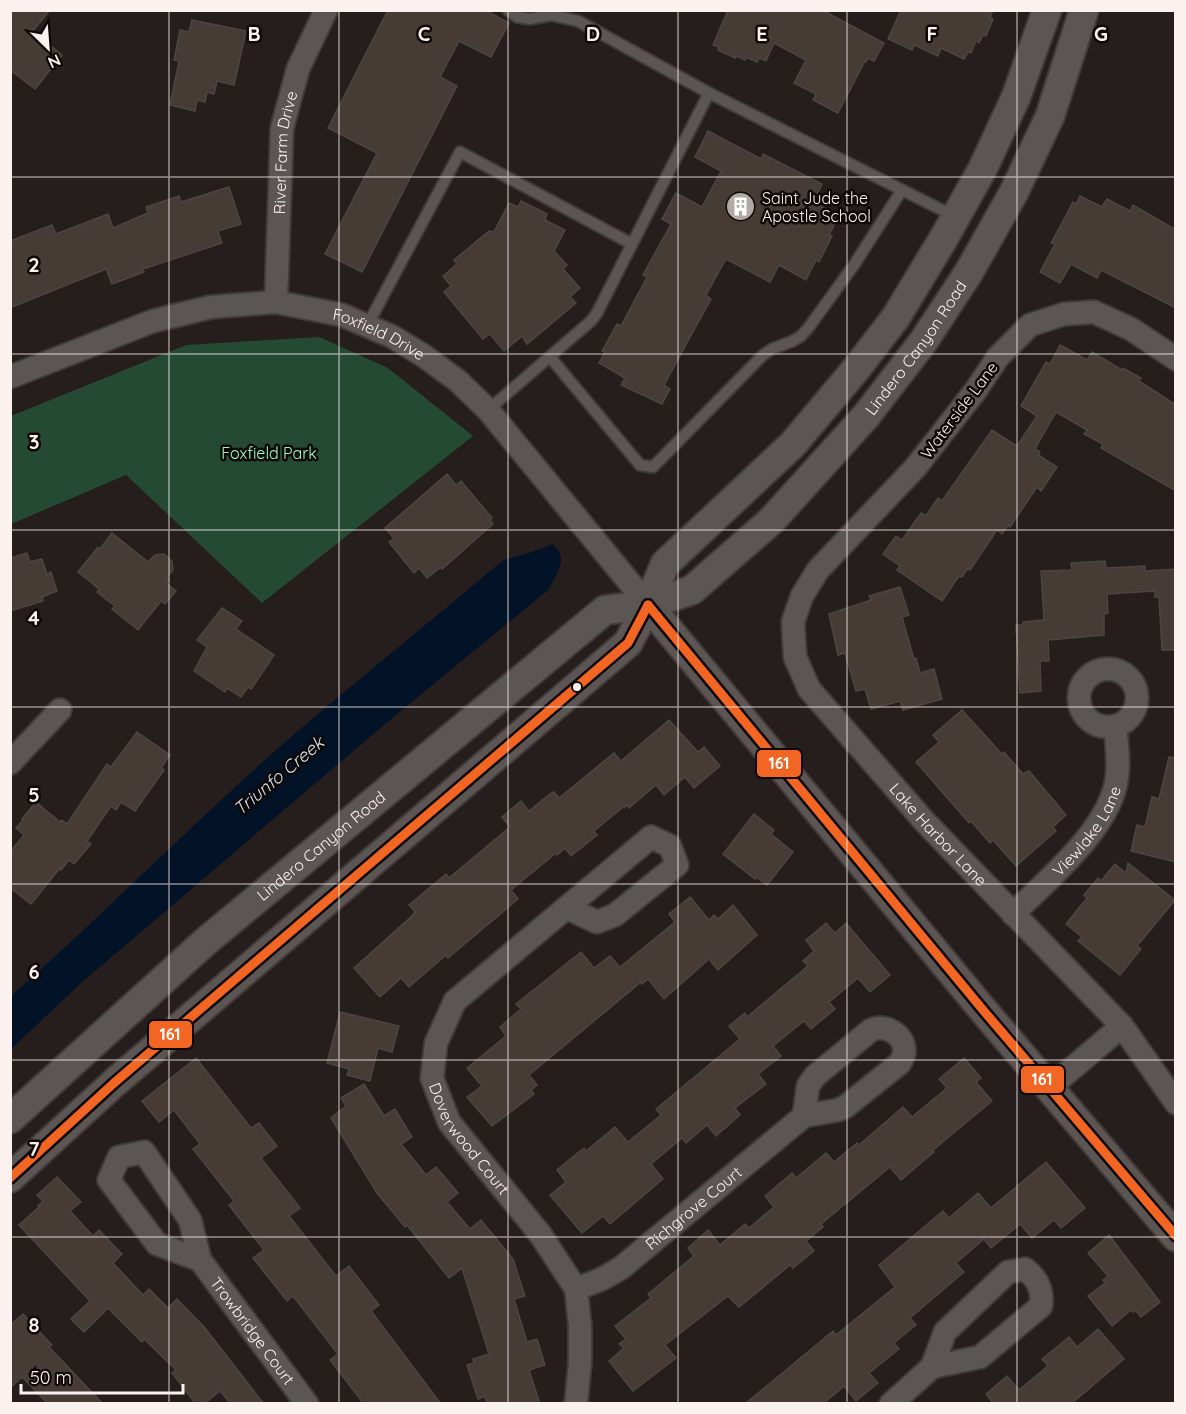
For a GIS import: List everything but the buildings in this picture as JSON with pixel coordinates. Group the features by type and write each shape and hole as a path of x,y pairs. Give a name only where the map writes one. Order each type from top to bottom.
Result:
{"street":[{"name":"River Farm Drive","path":"276,302 282,128 298,69 326,10"},
{"name":"Lindero Canyon Road","path":"10,1178 114,1083 628,643 648,605 665,564 793,444 896,317 983,168 1016,97 1047,10"},
{"name":"Lindero Canyon Road","path":"10,1119 205,942 605,610 648,605 692,590 772,520 866,416 923,342 969,272 1014,192 1050,116 1084,10"},
{"name":"Foxfield Drive","path":"10,377 153,321 211,307 276,302 342,315 393,338 424,356 458,381 488,410 648,605"},
{"name":"Waterside Lane","path":"793,622 802,596 818,570 915,468 976,390 998,357 1030,325 1064,314 1094,312 1131,329 1176,359"},
{"path":"648,605 1048,1088 1176,1237"},
{"name":"Lake Harbor Lane","path":"793,622 795,657 809,689 925,822 1122,1026 1176,1103"},
{"path":"10,763 60,710"},
{"name":"Viewlake Lane","path":"1013,914 1090,837 1107,808 1117,779 1118,751 1114,726"},
{"name":"Doverwood Court","path":"567,908 597,922 615,915 677,865 670,846 651,837 455,1001 436,1042 432,1078 449,1122 540,1234 576,1289 580,1326 576,1404"},
{"name":"Richgrove Court","path":"576,1289 602,1279 621,1268 804,1116 846,1107 900,1063 904,1054 902,1043 891,1030 879,1026 871,1030 815,1076 808,1086 804,1116"},
{"path":"1048,1088 1122,1026"},
{"name":"Trowbridge Court","path":"200,1260 157,1244 110,1180 118,1157 144,1152 190,1220 200,1260 307,1404"},
{"path":"891,1404 932,1367 945,1332 1008,1272 1025,1269 1034,1276 1043,1294 1041,1306 980,1357 932,1367"}],"lane":[{"path":"507,10 517,17 530,19 551,15 578,21 709,93 956,217"},
{"path":"488,410 591,321 709,93"},
{"path":"367,326 460,152 632,244"},
{"path":"550,357 640,465 653,467 764,355 801,336 854,265 902,190"}],"green space":[{"name":"Foxfield Park","path":"319,337 388,368 473,436 262,603 126,475 11,524 11,416 186,345"}],"water":[{"name":"Triunfo Creek","path":"552,544 561,560 548,590 385,724 81,983 11,1049 11,996 242,781 331,703 502,561"}],"transit line":[{"name":"161","path":"648,605 983,1010 1176,1236"},
{"name":"161","path":"10,1178 114,1083 628,643 648,605"}],"place":[{"name":"Saint Jude the Apostle School","path":"741,207"}]}
